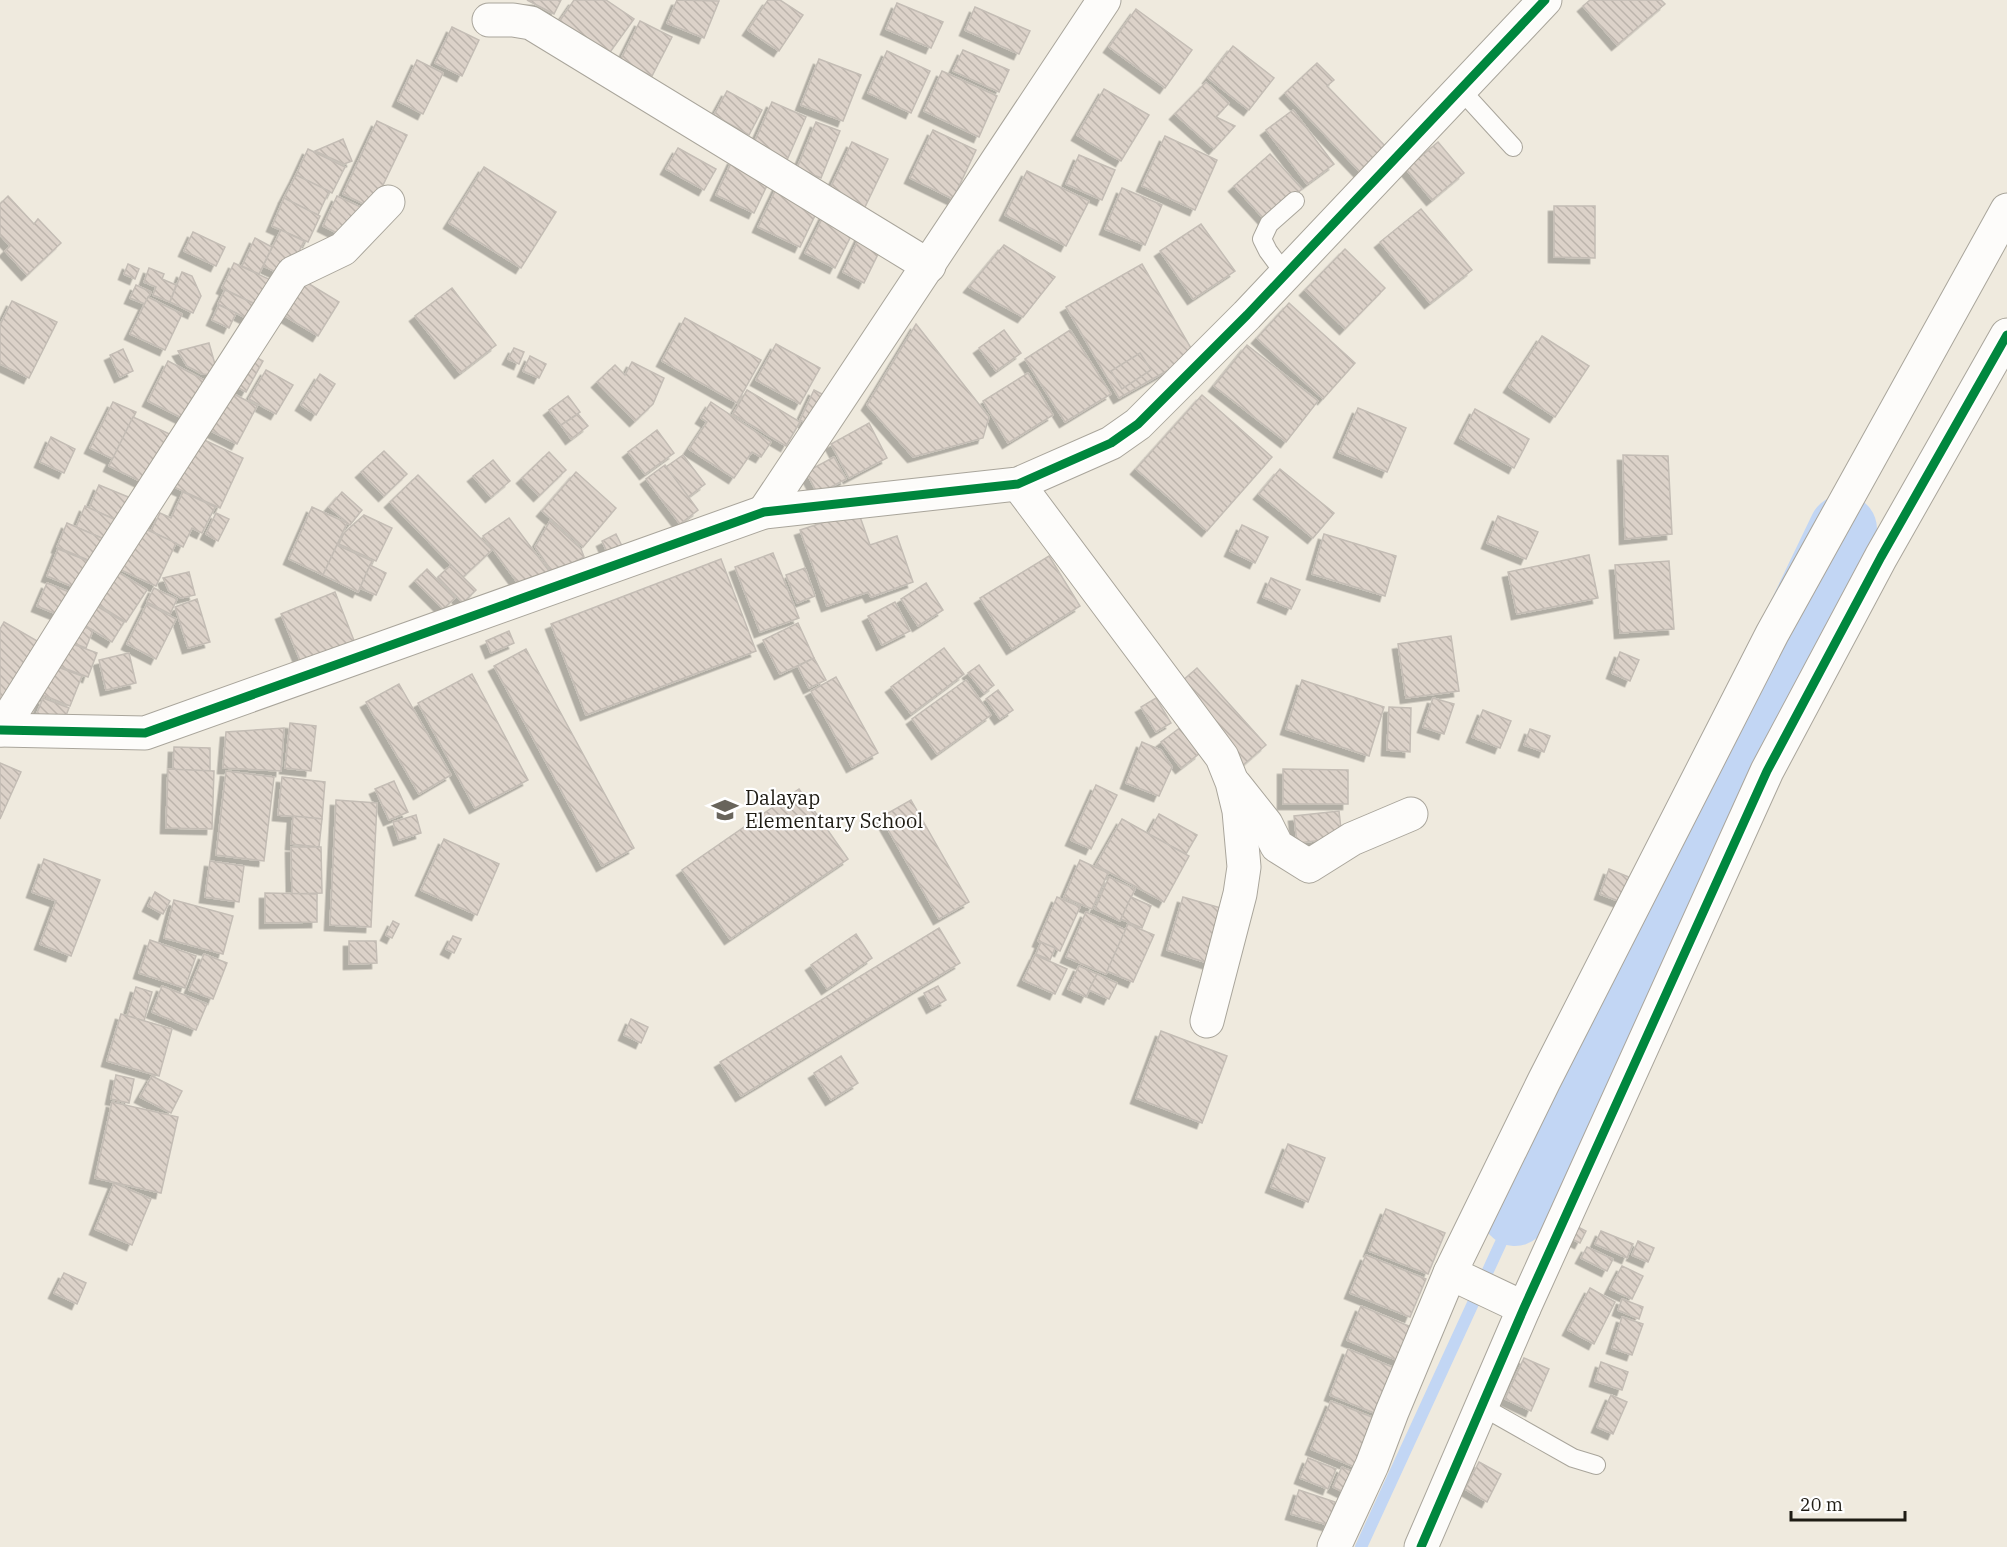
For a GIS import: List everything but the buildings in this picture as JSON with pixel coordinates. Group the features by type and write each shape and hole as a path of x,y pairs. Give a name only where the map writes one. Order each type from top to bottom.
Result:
{"street":[{"path":"764,512 1104,0"},
{"path":"0,730 145,733 764,512 1018,484 1111,443 1138,424 1285,274 1545,0"},
{"path":"489,20 531,23 928,266"},
{"path":"0,730 293,273 343,249 388,202"},
{"path":"1334,1547 1372,1465 1392,1412 1462,1279 1544,1081 1772,634 2007,210"},
{"path":"1421,1547 1481,1406 1515,1303 1767,771 1881,557 2007,335"},
{"path":"1018,484 1222,757 1232,782 1239,811 1244,867 1240,894 1207,1021"},
{"path":"1232,782 1266,824 1277,846 1309,866 1352,839 1411,814"},
{"path":"1462,1279 1515,1303"}],"lane":[{"path":"1460,89 1513,147"},
{"path":"1285,274 1262,239 1269,224 1294,201"},
{"path":"1481,1406 1573,1458 1596,1465"}],"waterway":[{"path":"1515,1212 1843,529"},
{"path":"1361,1547 1515,1212"}],"cycle path":[{"path":"0,730 145,733 764,512 1018,484 1111,443 1138,424 1247,315 1545,0"},
{"path":"1421,1547 1524,1308 1767,771 1881,557 2007,335"}],"place":[{"name":"Dalayap Elementary School","path":"725,810"}]}
